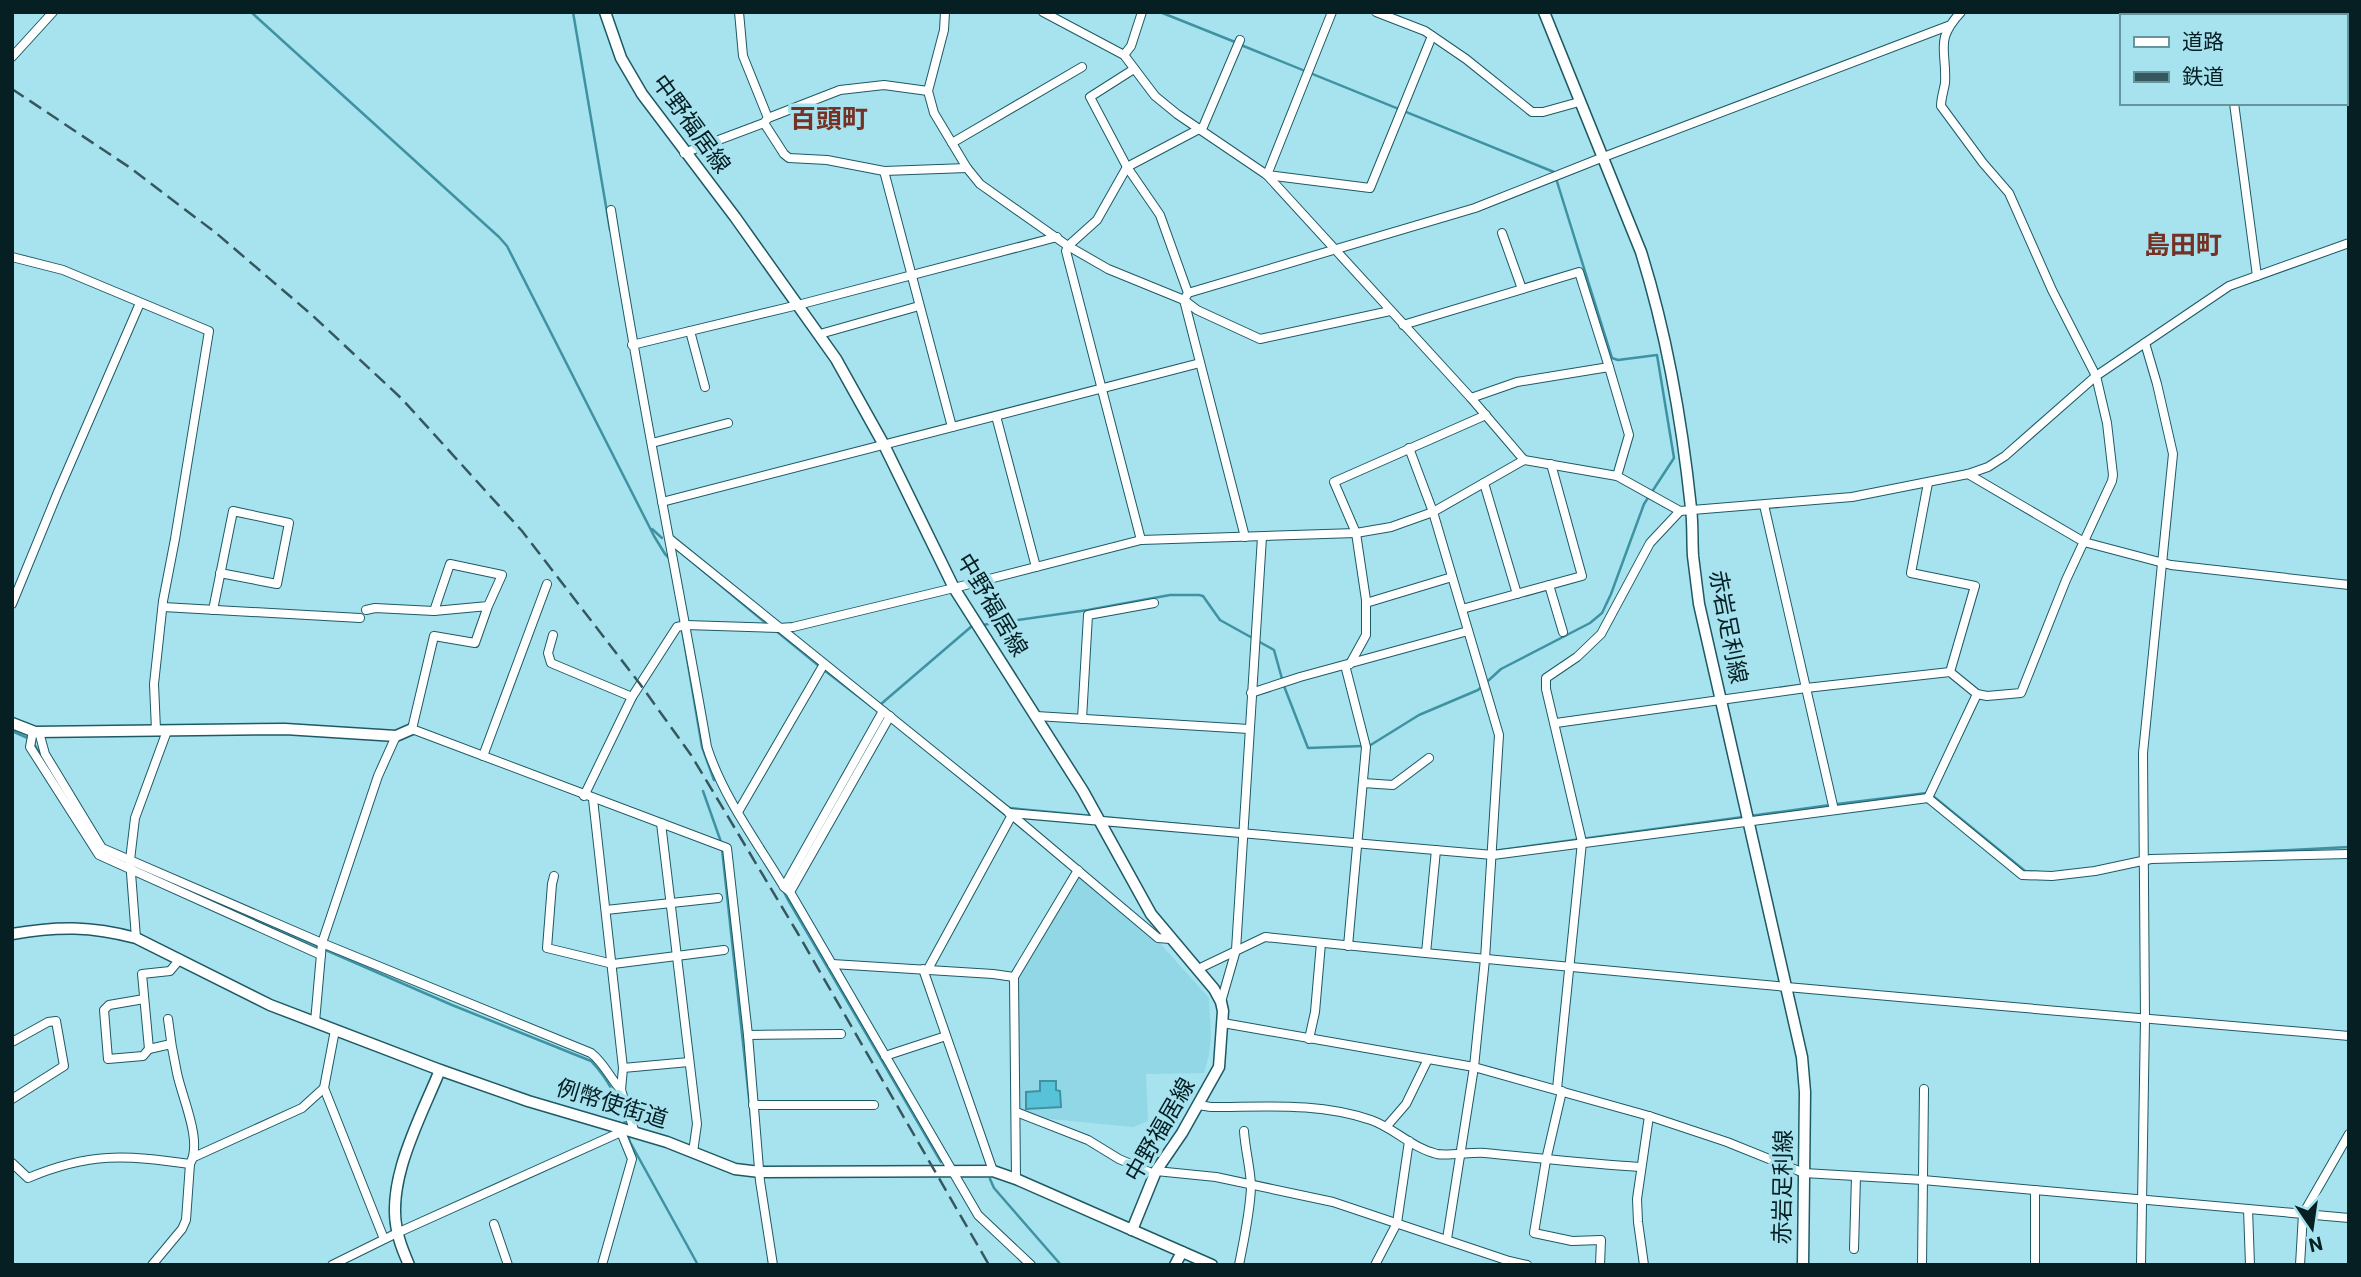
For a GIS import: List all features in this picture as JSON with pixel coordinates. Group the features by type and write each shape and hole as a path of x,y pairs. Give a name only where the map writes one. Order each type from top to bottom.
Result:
{"main road":[{"name":"中野福居線","path":"605,12 631,77 684,153 820,334 842,368 884,445 954,588 1100,820 1152,914 1214,989 1221,1002 1223,1023 1219,1067 1155,1173 1132,1230"},
{"name":"赤岩足利線","path":"1544,12 1653,290 1681,430 1692,511 1693,556 1699,604 1802,1057 1805,1092 1802,1265"},
{"path":"12,723 36,732 285,729 396,736 412,729"},
{"name":"例幣使街道","path":"12,934 75,927 136,938 270,1005 440,1070 528,1101 693,1152 735,1169 761,1172 993,1171 1212,1265"},
{"path":"409,1265 397,1233 395,1197 411,1141 440,1070"},
{"path":"1175,1265 1182,1252"}],"street":[{"path":"12,57 53,12"},
{"path":"739,12 743,56 766,120 789,158 827,160 884,171 967,168"},
{"path":"945,12 944,30 928,90 934,113 967,168 981,184 1068,246 1108,269 1186,297 1196,310 1259,339 1390,311"},
{"path":"1043,12 1124,55 1155,96 1267,175 1471,398 1524,460"},
{"path":"1124,55 1131,46 1142,12"},
{"path":"1267,175 1332,12"},
{"path":"1376,12 1414,26 1432,36 1466,59 1532,112 1579,103"},
{"path":"1556,723 1806,688 1950,672 1977,694 1987,696 2021,693 2113,475 2107,423 2096,376 2052,289 2009,193 1941,106 1945,84 1943,39 1948,26 1961,12"},
{"path":"1186,297 1475,208 1948,26"},
{"path":"1267,175 1370,188 1432,36"},
{"path":"1141,540 1066,251 1068,246 1097,220 1127,167 1203,127 1239,43"},
{"path":"952,143 1082,67"},
{"path":"1134,69 1090,97 1127,167 1160,215 1186,297 1200,363 1245,537"},
{"path":"684,153 841,90 884,85 928,90"},
{"path":"2234,105 2257,276"},
{"path":"884,171 952,428"},
{"path":"611,210 632,345 711,760 738,812 832,964 978,1215 1031,1265"},
{"path":"1502,233 1522,289"},
{"path":"632,345 1056,237"},
{"path":"602,1265 632,1159 621,1090 623,1068 606,910 589,797 632,697 677,627 779,628 954,588 1141,540 1356,533 1391,527 1433,512 1524,460 1617,476 1679,511 1852,497 1968,474 1988,467 2005,456 2096,376 2229,286 2349,243"},
{"path":"12,257 63,270 209,331 163,607 154,684 161,730 135,818 130,864 136,938"},
{"path":"1403,325 1579,272 1629,435 1617,476"},
{"path":"12,604 140,303"},
{"path":"820,334 919,306"},
{"path":"690,331 705,387"},
{"path":"2141,1265 2145,1019 2143,752 2173,454 2145,343"},
{"path":"662,502 1200,363"},
{"path":"1471,398 1517,382 1609,367"},
{"path":"1348,946 1366,747 1347,665 1366,635 1366,603 1356,533 1334,482 1486,415"},
{"path":"996,416 1036,566"},
{"path":"652,443 728,423"},
{"path":"1409,448 1433,512 1499,736 1493,855 1474,1067 1447,1239"},
{"path":"1462,609 1582,576 1551,464"},
{"path":"1968,474 2084,542 2171,565 2349,585"},
{"path":"1928,482 1910,573 1975,586 1950,672"},
{"path":"1484,483 1517,594"},
{"path":"1764,505 1834,810"},
{"path":"213,610 220,573 233,511 289,523 277,584 220,573"},
{"path":"1600,1265 1601,1240 1572,1241 1534,1233 1560,1090 1582,842 1546,689 1546,678 1577,657 1601,634 1650,543 1679,511"},
{"path":"1221,1002 1236,950 1262,537"},
{"path":"670,540 1010,814 1158,938 1170,939"},
{"path":"434,611 450,564 502,575 475,643 434,636 412,729 727,848 753,1105 773,1265"},
{"path":"1366,603 1452,577"},
{"path":"483,756 547,584"},
{"path":"1549,585 1563,632"},
{"path":"1082,719 1088,615 1154,603"},
{"path":"366,610 375,608 434,611 488,606"},
{"path":"163,607 360,618"},
{"path":"1251,693 1468,631"},
{"path":"553,635 548,653 551,663 632,697"},
{"path":"738,812 824,664"},
{"path":"1928,798 1977,694"},
{"path":"787,889 886,714"},
{"path":"1036,716 1249,729"},
{"path":"36,732 45,754 102,848 130,864 322,949 591,1053 601,1060 611,1079 621,1090"},
{"path":"315,1022 322,949 378,775 396,736"},
{"path":"1363,783 1394,785 1429,758"},
{"path":"1010,814 1493,855 1928,798 2022,875 2063,875 2095,871 2145,859 2349,854"},
{"path":"993,1171 926,969 1010,814"},
{"path":"661,823 697,1124 693,1152"},
{"path":"1426,953 1436,850"},
{"path":"1016,1179 1014,977 1078,870"},
{"path":"554,876 551,884 547,948 612,964 724,950"},
{"path":"606,910 718,898"},
{"path":"1198,969 1265,937 1788,989 1924,998 2349,1036"},
{"path":"1309,1038 1315,1012 1321,943"},
{"path":"149,1049 142,974 170,971 180,959"},
{"path":"832,964 1014,977"},
{"path":"144,999 109,1004 103,1010 108,1059 143,1056 149,1049 170,1044"},
{"path":"152,1265 182,1229 186,1220 192,1160 191,1120 170,1044 168,1019"},
{"path":"12,1042 47,1021 56,1021 64,1066 12,1099"},
{"path":"1223,1023 1474,1067 1649,1116 1727,1142 1804,1173 1923,1180 2349,1218"},
{"path":"335,1030 324,1088 384,1239"},
{"path":"748,1035 841,1034"},
{"path":"886,1056 946,1035"},
{"path":"1387,1126 1406,1104 1428,1059"},
{"path":"623,1068 689,1062"},
{"path":"12,1163 28,1178 96,1157 135,1156 192,1160 302,1108 324,1088"},
{"path":"1922,1265 1924,1089"},
{"path":"753,1105 874,1105"},
{"path":"1198,1105 1306,1106 1367,1118 1438,1154 1459,1153 1640,1167"},
{"path":"1016,1112 1088,1140 1119,1159 1155,1173 1251,1184 1334,1202 1527,1265"},
{"path":"1644,1265 1638,1222 1640,1167 1649,1116"},
{"path":"1239,1265 1249,1216 1251,1184 1244,1131"},
{"path":"332,1265 397,1233 629,1132"},
{"path":"2300,1265 2303,1214 2349,1134"},
{"path":"1375,1265 1397,1223 1409,1141"},
{"path":"1854,1249 1856,1176"},
{"path":"2035,1190 2035,1265"},
{"path":"2248,1209 2250,1265"},
{"path":"494,1224 508,1265"}],"shaded area":[{"path":"1079,875 1158,941 1209,998 1211,1037 1204,1073 1146,1074 1148,1121 1133,1127 1040,1118 1019,1110 1017,978"},
{"path":"1040,1081 1056,1081 1061,1107 1026,1109 1026,1092 1040,1091"}],"waterway":[{"path":"251,12 507,246 654,536 670,559"},
{"path":"573,12 610,230"},
{"path":"1160,12 1235,42"},
{"path":"1241,45 1554,172 1612,358 1618,360 1657,355 1674,458 1644,504 1602,613 1590,623 1501,669 1478,690 1419,715 1369,746"},
{"path":"652,529 662,538"},
{"path":"678,550 767,624"},
{"path":"982,625 1170,595 1203,596 1220,620 1274,650 1284,686 1308,748 1363,746"},
{"path":"882,707 881,704 972,626"},
{"path":"682,629 702,747 714,780"},
{"path":"775,630 819,666"},
{"path":"824,670 880,713"},
{"path":"859,762 885,717"},
{"path":"12,731 30,739"},
{"path":"34,744 50,771"},
{"path":"703,791 721,842"},
{"path":"1837,804 1927,793"},
{"path":"1933,796 2025,871 2039,872"},
{"path":"986,799 1008,817"},
{"path":"1750,816 1830,805"},
{"path":"1009,808 1093,816"},
{"path":"1103,817 1190,825"},
{"path":"1493,851 1743,817"},
{"path":"1013,821 1024,830"},
{"path":"2209,854 2349,847"},
{"path":"722,849 752,1126"},
{"path":"167,881 452,1005 591,1061 613,1091 626,1126"},
{"path":"786,890 784,892 787,898 941,1162"},
{"path":"628,1136 698,1265"},
{"path":"990,1179 994,1188 1061,1265"}],"railway":[{"path":"12,89 129,167 216,233 312,315 402,399 522,531 691,755 797,932 989,1265"}],"district":[{"name":"百頭町","path":"829,119"},
{"name":"島田町","path":"2183,245"}]}
